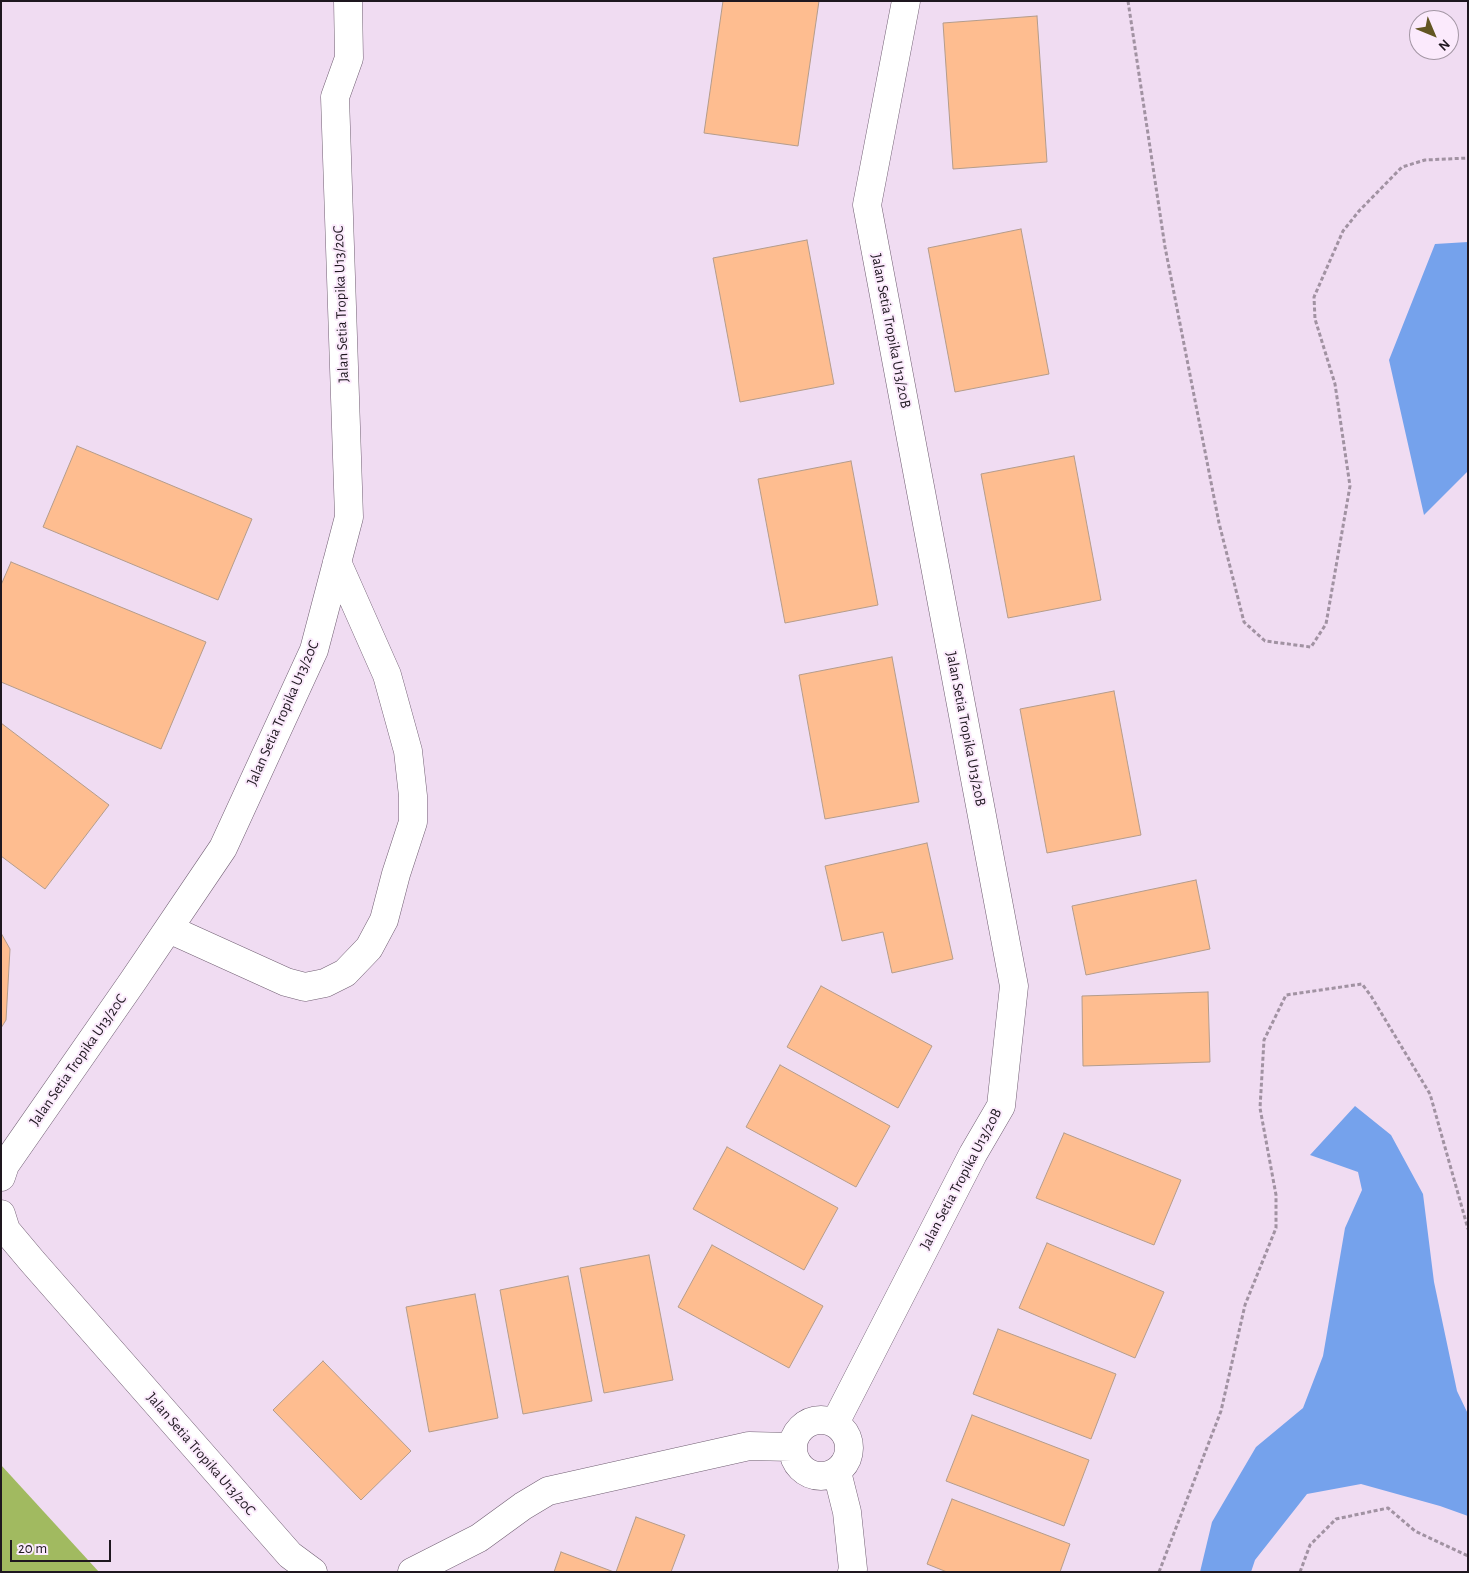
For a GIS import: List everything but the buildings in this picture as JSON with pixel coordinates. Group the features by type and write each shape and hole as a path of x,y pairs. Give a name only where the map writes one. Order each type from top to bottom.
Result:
{"street":[{"name":"Jalan Setia Tropika U13/20C","path":"1,1177 4,1165 169,929 223,848 314,650 349,517 335,97 349,58 348,1"},
{"name":"Jalan Setia Tropika U13/20B","path":"835,1423 974,1154 1001,1106 1014,986 867,205 906,1"},
{"path":"169,929 286,982 305,987 325,983 346,973 369,948 384,920 396,874 413,822 413,796 408,751 387,676 337,562"},
{"name":"Jalan Setia Tropika U13/20C","path":"1,1214 6,1230 44,1275 290,1555 313,1572"},
{"path":"816,1420 835,1423 847,1437 849,1447 848,1456 843,1465 829,1476 820,1477 810,1475 797,1464 792,1447 794,1437 799,1430 816,1420"},
{"path":"412,1572 479,1538 523,1506 548,1491 749,1446 792,1447"},
{"path":"836,1472 847,1512 852,1572"}],"path":[{"path":"1128,1 1165,247 1219,523 1244,622 1265,641 1311,647 1326,624 1350,486 1335,384 1315,319 1314,298 1343,231 1359,210 1402,168 1425,160 1468,158"},
{"path":"1159,1572 1221,1411 1245,1305 1276,1228 1276,1196 1260,1108 1264,1040 1286,995 1362,984 1430,1094 1468,1229"},
{"path":"1300,1572 1310,1545 1336,1519 1388,1508 1415,1531 1468,1556"}],"green space":[{"path":"1,1465 99,1572 1,1572"}],"water":[{"path":"1468,242 1468,471 1424,515 1389,360 1435,244"},
{"path":"1355,1106 1391,1135 1423,1194 1434,1282 1457,1391 1468,1414 1468,1516 1440,1506 1361,1484 1307,1494 1255,1560 1251,1572 1200,1572 1212,1522 1256,1447 1303,1408 1323,1356 1345,1228 1362,1190 1358,1172 1310,1155"}]}
